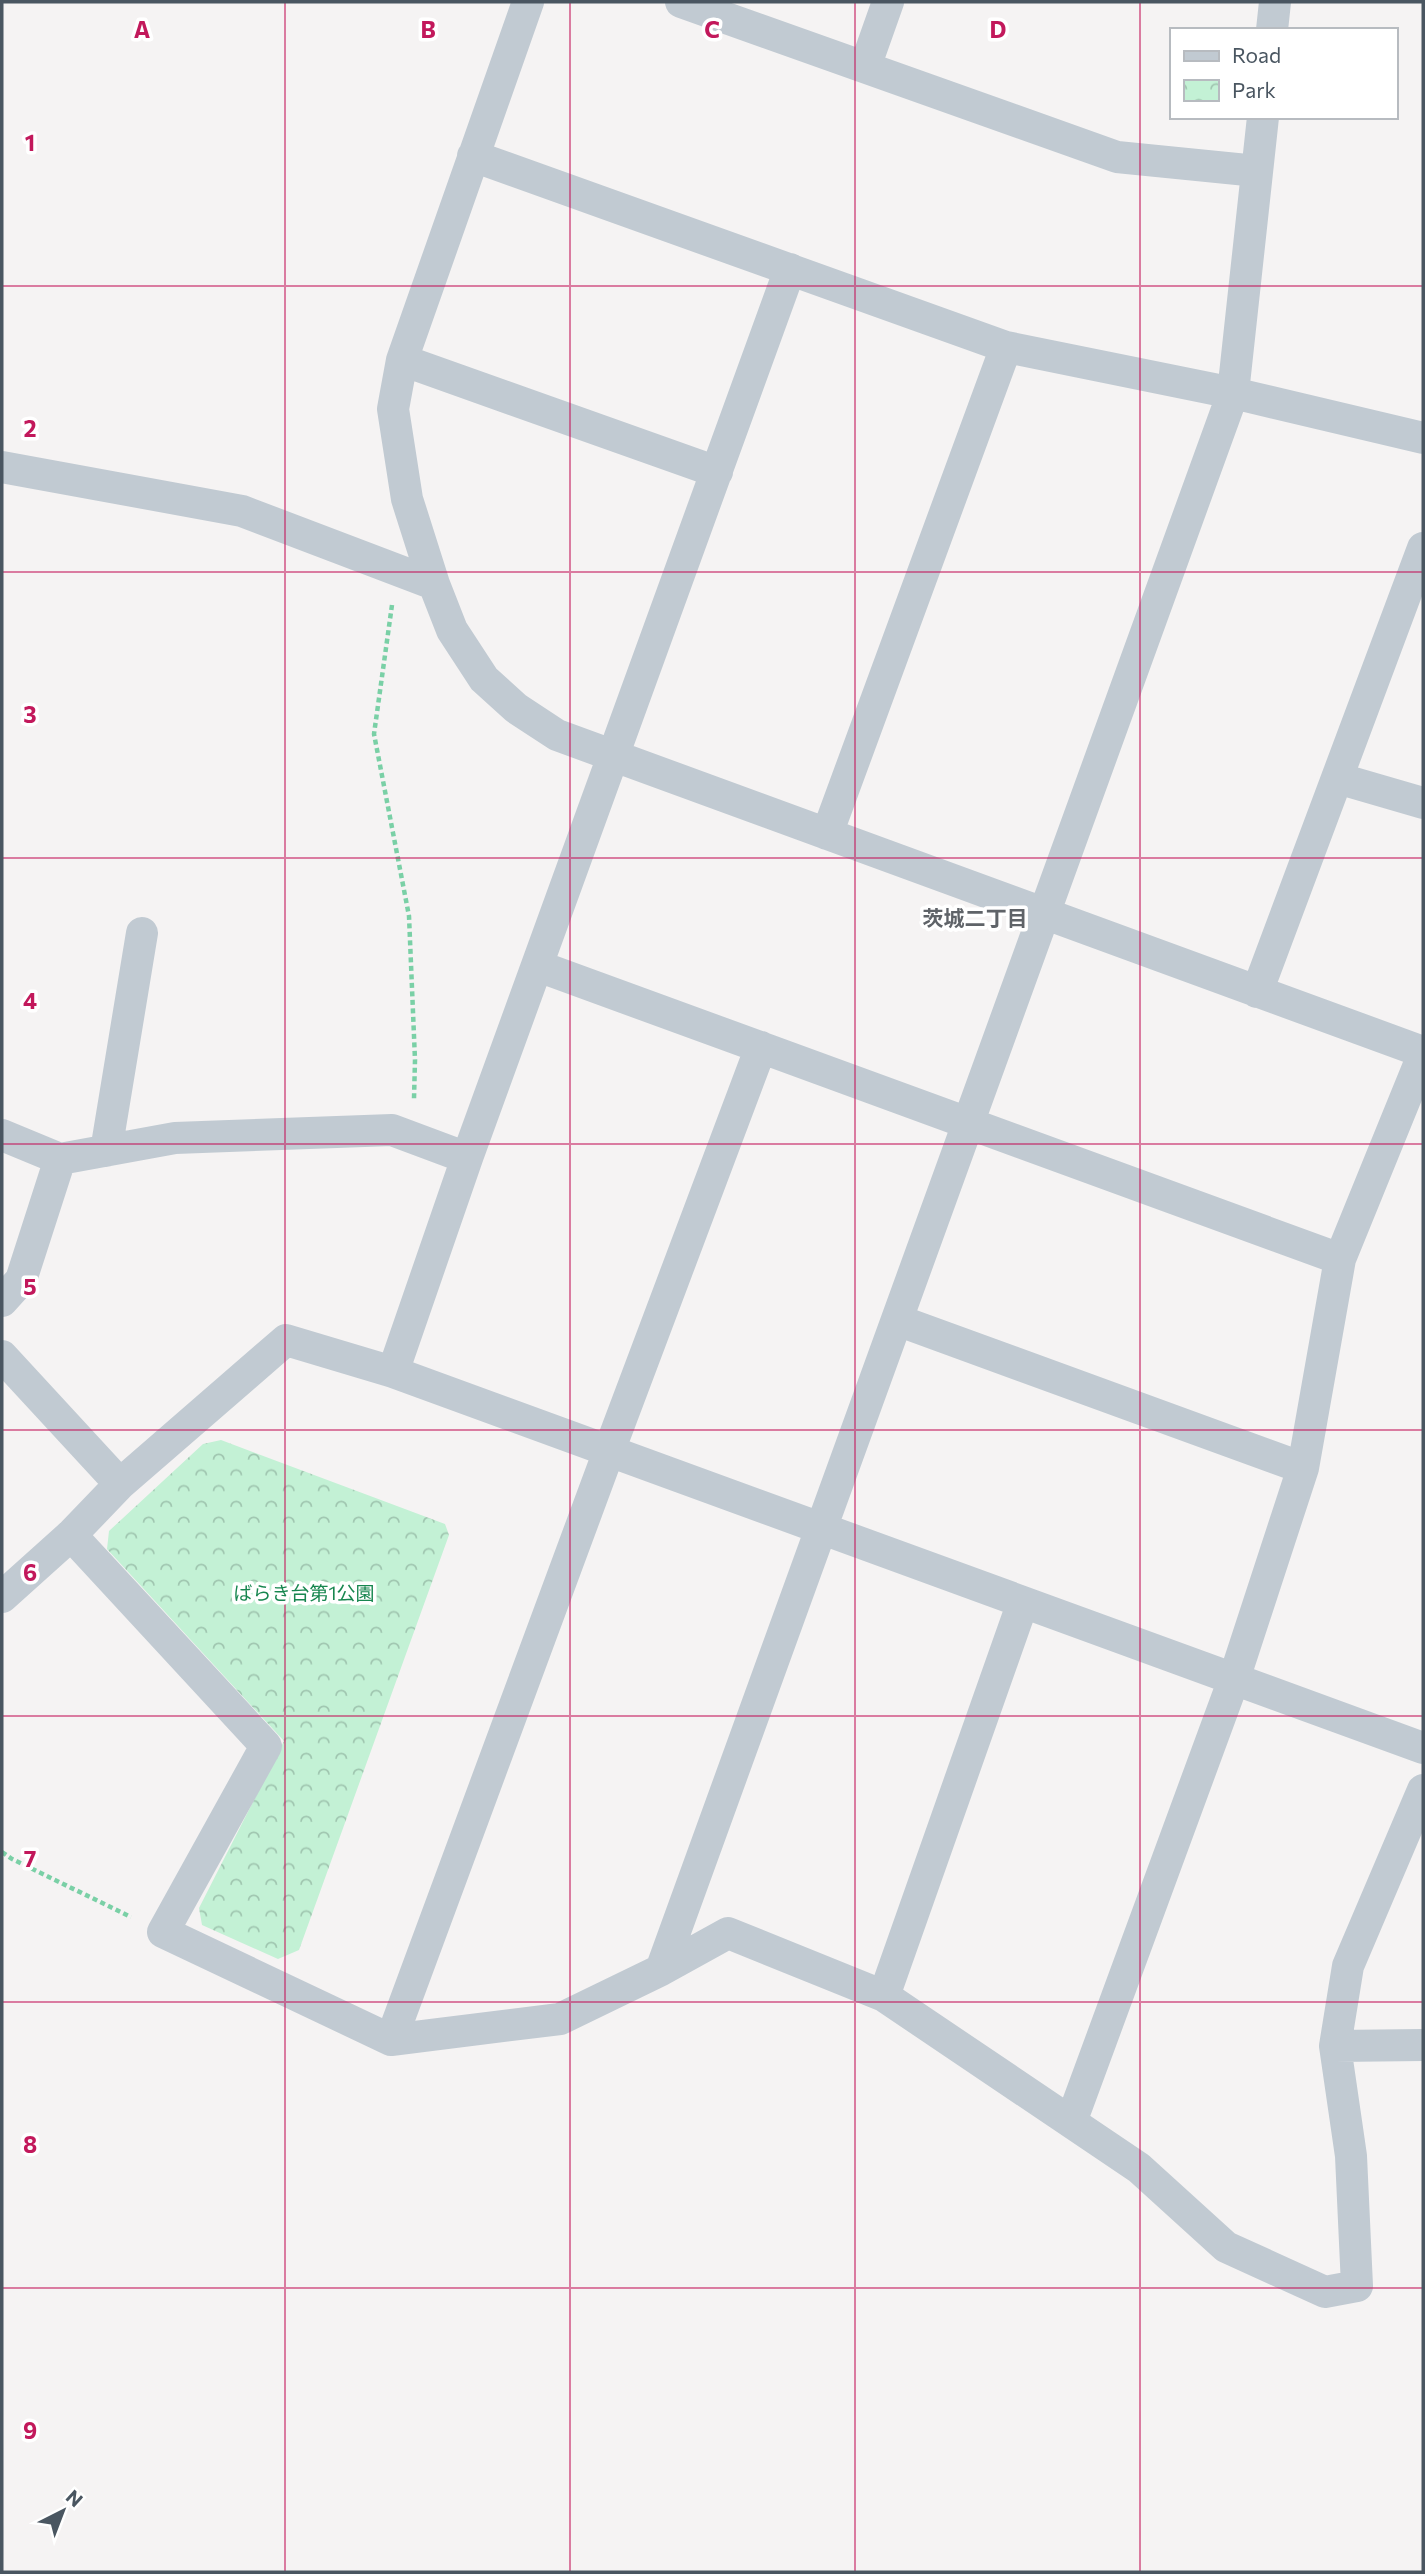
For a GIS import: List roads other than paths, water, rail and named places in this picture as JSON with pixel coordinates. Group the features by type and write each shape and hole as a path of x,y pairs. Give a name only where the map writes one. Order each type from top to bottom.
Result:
{"street":[{"path":"528,2 402,360 393,409 407,499 434,584 452,630 484,679 516,708 557,735 1423,1053 1340,1259 1303,1468 1234,1679 1071,2122"},
{"path":"681,2 1117,157 1257,171"},
{"path":"865,67 888,2"},
{"path":"1272,28 1275,2"},
{"path":"662,1970 1233,393 1262,119"},
{"path":"473,156 1006,347 1233,393 1423,438"},
{"path":"393,1372 467,1158 790,269"},
{"path":"827,834 1006,347"},
{"path":"402,360 717,472"},
{"path":"2,467 242,511 434,584"},
{"path":"1257,992 1423,548"},
{"path":"1337,778 1423,803"},
{"path":"106,1151 142,933"},
{"path":"538,966 1340,1259"},
{"path":"391,2040 608,1451 761,1047"},
{"path":"2,1135 60,1159 175,1138 392,1130 467,1158"},
{"path":"2,1301 21,1280 60,1159"},
{"path":"897,1320 1303,1468"},
{"path":"2,1597 71,1535 120,1484 286,1340 393,1372 1423,1748"},
{"path":"2,1356 120,1484"},
{"path":"71,1535 265,1746 163,1932 391,2040 560,2019 662,1970 729,1933 884,1996 1139,2168 1226,2247 1325,2292 1357,2286 1351,2156 1335,2046 1348,1966 1423,1790"},
{"path":"884,1996 1023,1602"},
{"path":"1335,2046 1423,2045"}],"district":[{"name":"茨城二丁目","path":"975,919"}],"park label":[{"name":"ばらき台第1公園","path":"304,1593"}]}
